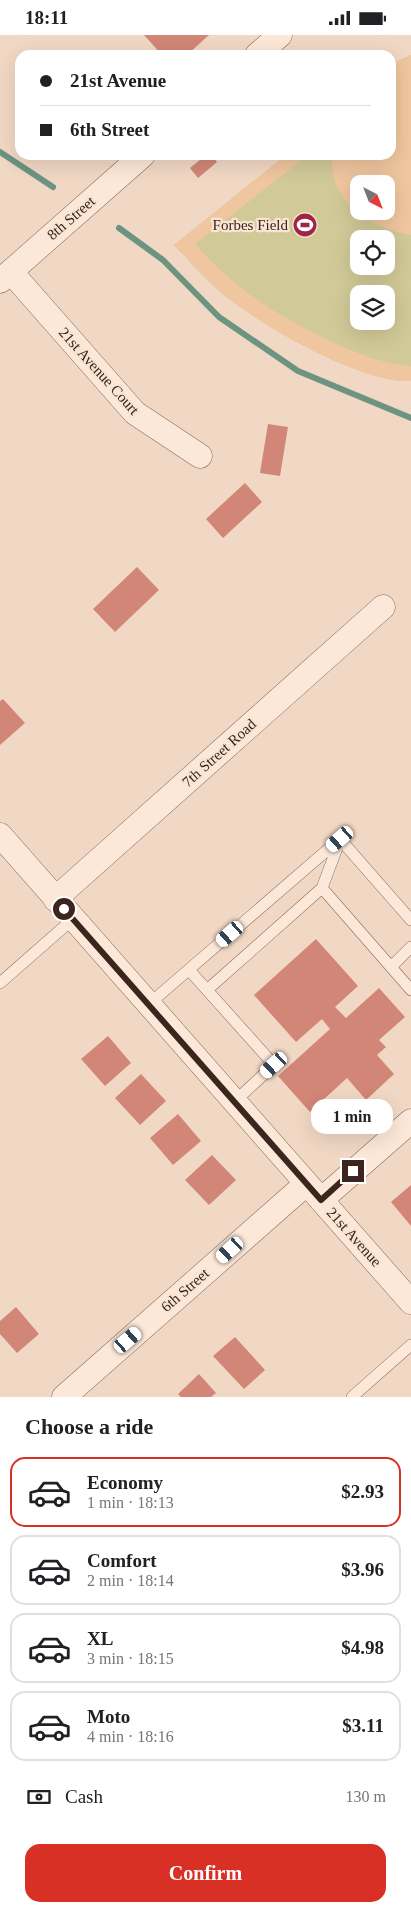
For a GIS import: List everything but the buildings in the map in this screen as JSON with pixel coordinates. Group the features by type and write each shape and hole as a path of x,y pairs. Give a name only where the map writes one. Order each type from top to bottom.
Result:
{"street":[{"path":"263,50 280,35"},
{"name":"8th Street","path":"5,276 137,160"},
{"name":"21st Avenue Court","path":"5,276 136,413 200,456"},
{"name":"7th Street Road","path":"54,899 383,607"},
{"name":"21st Avenue","path":"0,835 54,899 411,1301"},
{"name":"6th Street","path":"70,1395 313,1192 411,1121"}],"lane":[{"path":"207,990 322,888 340,839"},
{"path":"340,839 411,920"},
{"path":"149,1004 340,839"},
{"path":"322,888 411,990"},
{"path":"0,983 73,919"},
{"path":"391,967 411,947"},
{"path":"188,970 274,1065 234,1102"},
{"path":"352,1397 411,1345"}],"shaded area":[{"name":"Forbes Field","path":"411,55 411,381 389,379 364,372 309,349 234,303 200,273 174,245 280,160 396,160 396,62"}],"sand":[{"path":"411,55 411,235 385,228 369,220 395,220 395,175 350,175 350,205 339,190 334,178 331,160 396,160 396,62"},
{"path":"280,160 302,160 195,244 239,286 271,309 305,329 356,352 377,360 411,366 411,381 389,379 364,372 337,362 282,334 234,303 217,289 174,245"}],"waterway":[{"path":"0,152 53,187"},
{"path":"119,228 163,260 219,317 298,371 411,418"}],"place":[{"name":"Forbes Field","path":"305,225"}],"route":[{"path":"64,909 321,1200 353,1171"}]}
